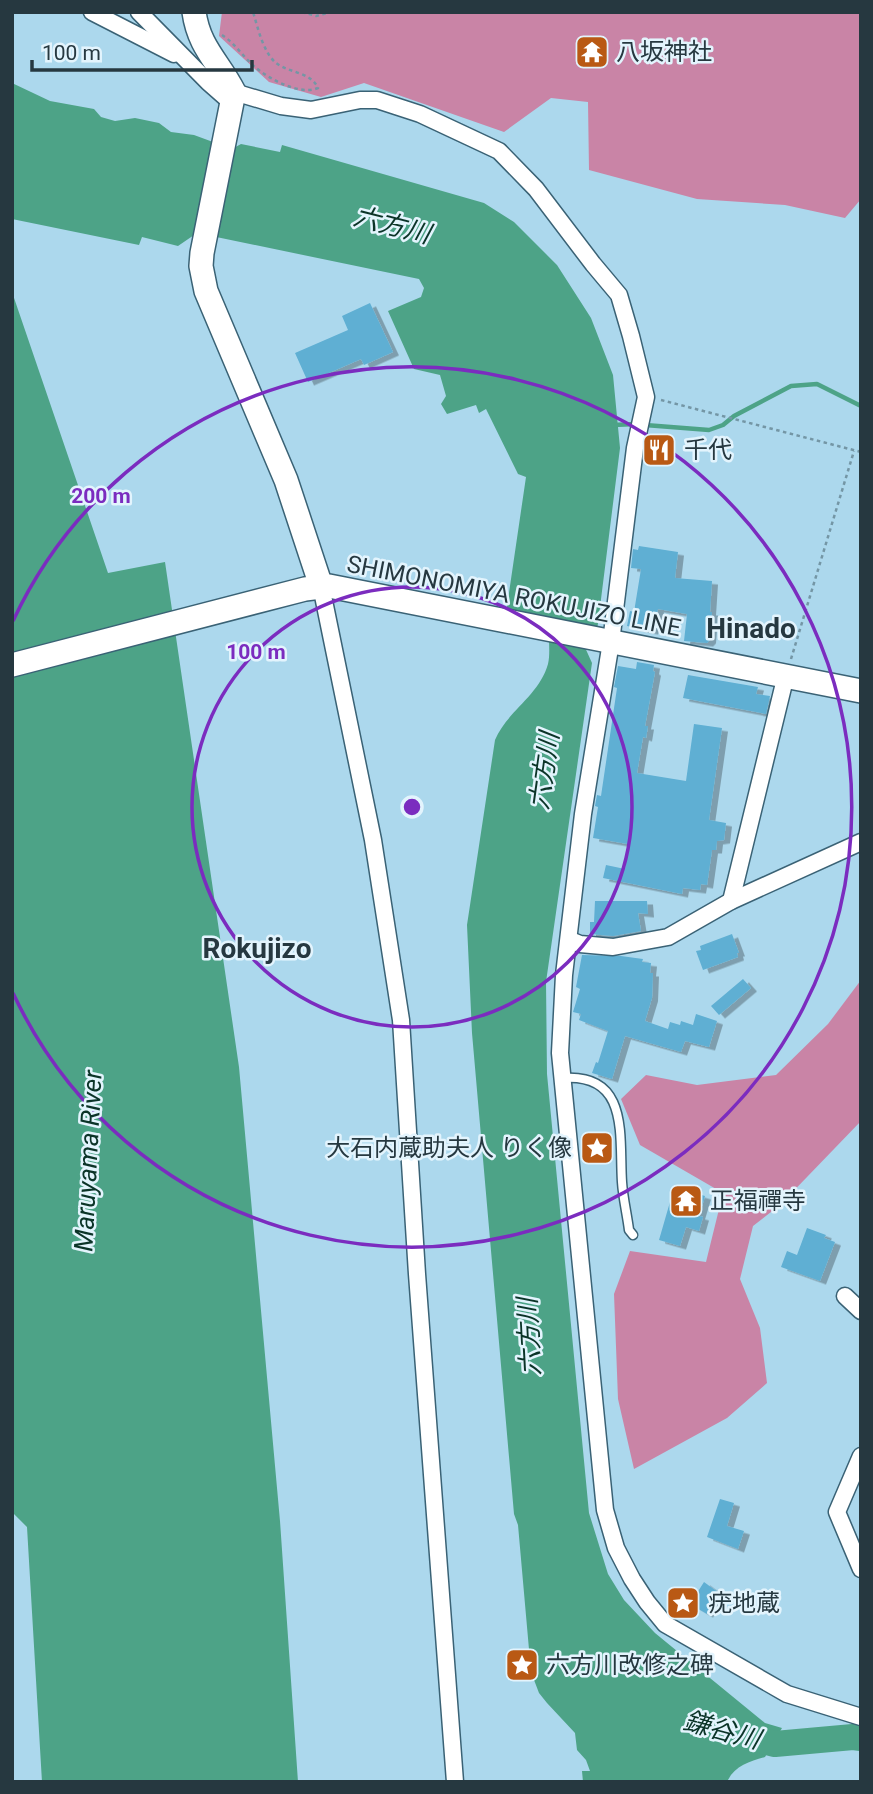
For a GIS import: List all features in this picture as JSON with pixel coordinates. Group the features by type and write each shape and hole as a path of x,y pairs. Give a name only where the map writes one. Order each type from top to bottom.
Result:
{"main road":[{"path":"12,666 313,588 286,480 223,337 206,291 201,266 202,253 234,98 226,76 212,59 196,29 194,12"},
{"name":"SHIMONOMIYA ROKUJIZO LINE","path":"313,588 351,589 861,691"}],"street":[{"path":"92,12 192,64"},
{"path":"139,12 208,82 234,98 311,110 360,100 377,100 420,114 499,151 536,189 619,295 646,397 635,448 583,814 564,975 560,1053 604,1510 616,1548 647,1602 665,1624 786,1694 861,1717"},
{"path":"313,588 373,840 401,1020 455,1782"},
{"path":"731,901 786,675"},
{"path":"570,940 580,944 612,947 668,937 731,901 861,842"},
{"path":"845,1296 861,1311"},
{"path":"861,1456 837,1512 861,1569"}],"lane":[{"path":"563,1078 585,1079 612,1098 621,1129 622,1182 629,1230 633,1235"}],"path":[{"path":"225,37 255,67 269,76 299,90 318,89 307,77 278,65 271,58 253,12"},
{"path":"302,12 316,16 331,12"},
{"path":"646,397 861,452"},
{"path":"786,675 854,451"}],"shaded area":[{"path":"222,12 861,12 861,199 845,218 785,205 697,199 589,170 588,102 551,98 504,132 364,83 321,97 269,82 219,36"},
{"path":"861,980 861,1121 780,1205 753,1226 740,1279 760,1328 767,1383 727,1418 634,1469 618,1399 614,1294 630,1251 706,1262 723,1193 640,1145 621,1099 646,1075 697,1085 776,1075 828,1024"}],"water":[{"name":"六方川","path":"12,83 50,101 94,109 101,117 115,121 135,118 159,123 171,132 194,135 232,149 241,144 280,152 282,145 484,203 514,222 557,265 591,318 613,375 620,448 597,631 583,643 592,663 546,982 547,1074 589,1513 608,1574 624,1600 655,1633 765,1723 782,1728 765,1757 738,1768 727,1782 583,1782 582,1771 590,1771 586,1760 577,1750 575,1733 539,1693 531,1672 518,1525 514,1514 472,1033 467,925 495,740 507,720 538,685 549,661 549,637 506,613 526,477 518,474 486,409 479,413 476,405 447,414 441,404 446,396 440,375 414,369 388,311 421,297 424,288 419,279 197,233 178,246 142,237 139,245 12,219"},
{"name":"Maruyama River","path":"12,292 108,573 165,562 239,1067 280,1521 298,1782 42,1782 27,1527 12,1512"}],"building":[{"path":"370,303 393,352 364,365 361,359 308,382 295,353 348,330 342,316"},
{"path":"639,546 678,552 675,578 712,581 710,640 707,643 684,641 687,614 658,609 652,631 627,626 630,611 634,612 641,569 631,568 633,549 638,550"},
{"path":"637,662 654,665 655,672 645,726 648,726 646,738 643,737 637,773 686,781 694,724 722,728 709,820 726,823 724,840 717,841 716,850 712,850 707,885 701,884 700,890 683,888 682,894 603,878 606,865 625,869 628,844 593,838 598,807 595,806 597,795 601,796 618,666 636,669"},
{"path":"688,675 758,687 756,694 770,696 766,714 683,698"},
{"path":"595,901 647,901 648,914 638,913 641,931 613,936 590,934 590,922 594,922"},
{"path":"732,934 738,957 703,970 696,951 701,950 700,946"},
{"path":"582,955 621,956 651,963 652,998 645,1021 668,1029 670,1022 680,1025 681,1021 693,1025 696,1014 717,1021 709,1047 685,1041 681,1052 625,1036 612,1079 592,1073 608,1031 579,1020 581,1014 573,1012 580,989 576,987"},
{"path":"743,979 751,988 719,1015 711,1006"},
{"path":"678,1188 705,1196 699,1216 703,1217 699,1231 686,1227 680,1246 659,1240 672,1195 676,1196"},
{"path":"807,1228 826,1235 824,1238 835,1242 820,1281 781,1267 787,1251 797,1255"},
{"path":"720,1499 734,1503 727,1526 744,1531 738,1549 707,1537"},
{"path":"704,1582 720,1596 707,1614 690,1604"}],"waterway":[{"path":"645,425 709,430 723,425 734,416 791,386 817,384 861,406"},
{"path":"613,425 636,424"},
{"name":"鎌谷川","path":"738,1735 775,1744 861,1738"}],"place":[{"name":"八坂神社","path":"592,52"},
{"name":"千代","path":"659,450"},
{"name":"大石内蔵助夫人 りく像","path":"597,1148"},
{"name":"正福禪寺","path":"686,1201"},
{"name":"疣地蔵","path":"683,1603"},
{"name":"六方川改修之碑","path":"522,1665"}],"district":[{"name":"Hinado","path":"751,628"},
{"name":"Rokujizo","path":"257,948"}]}
